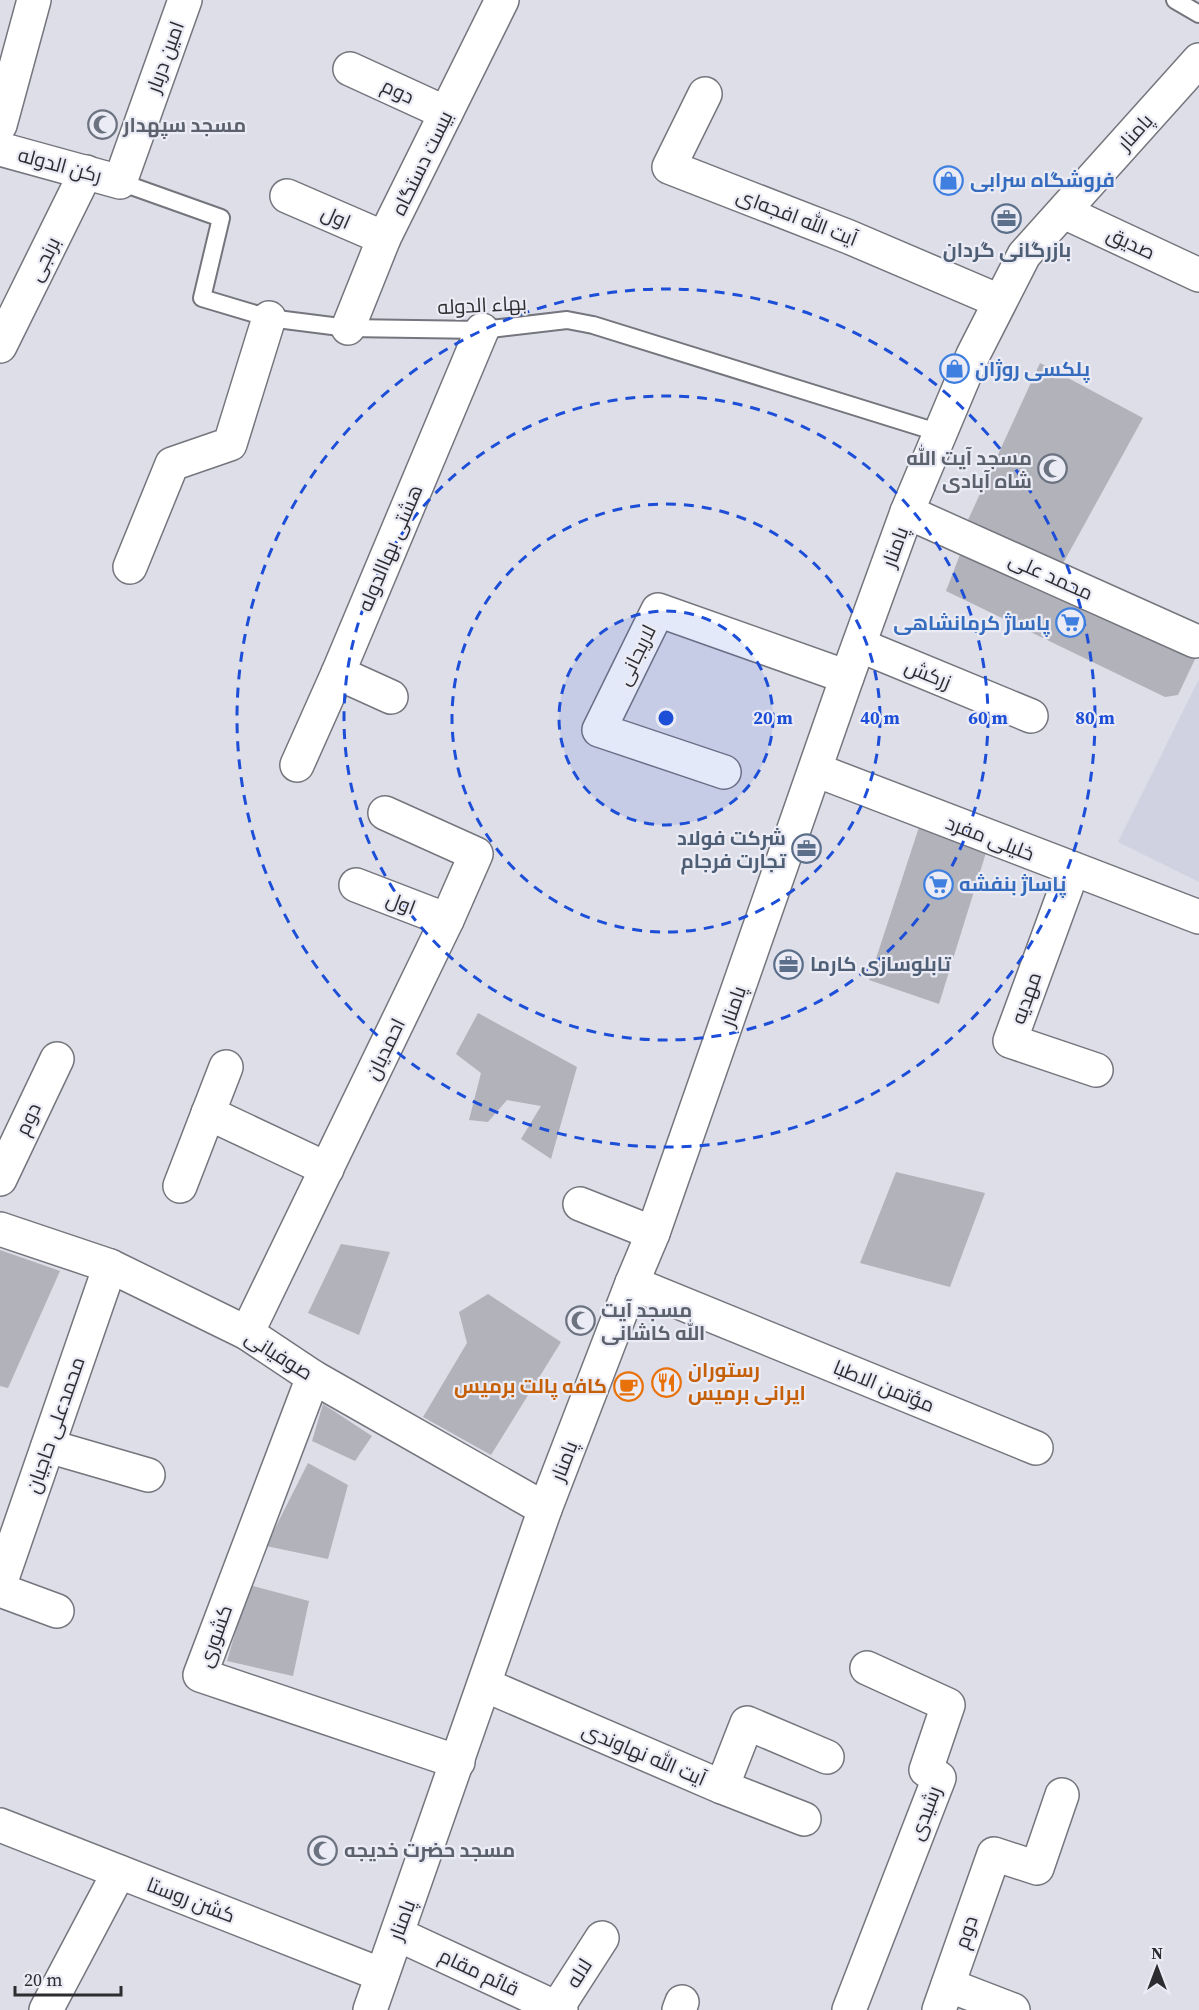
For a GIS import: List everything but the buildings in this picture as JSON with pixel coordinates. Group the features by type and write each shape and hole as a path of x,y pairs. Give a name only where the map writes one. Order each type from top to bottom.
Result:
{"street":[{"path":"0,125 34,0"},
{"name":"امین دربار","path":"120,182 185,0"},
{"name":"بیست دستگاه","path":"348,328 384,238 502,0"},
{"name":"پامنار","path":"370,2010 545,1509 653,1233 859,645 908,512 973,355 1024,255 1199,60"},
{"name":"دوم","path":"350,69 446,114"},
{"name":"آیت الله افجه‌ای","path":"705,94 669,167 849,237 999,302"},
{"name":"رکن الدوله","path":"0,149 120,182"},
{"name":"برنجی","path":"0,346 13,289 86,172"},
{"name":"اول","path":"287,196 384,238"},
{"name":"صدیق","path":"1064,212 1199,275"},
{"path":"130,567 172,464 230,444 269,318"},
{"name":"هشتی بهاالدوله","path":"297,765 482,330"},
{"name":"محمد علی","path":"908,512 1195,641"},
{"name":"لاریجانی","path":"724,772 599,730 658,610 847,678"},
{"name":"زرکش","path":"859,645 1031,716"},
{"path":"338,673 391,696"},
{"name":"خلیلی مفرد","path":"816,770 1199,917"},
{"name":"احمدیان","path":"247,1333 447,920 476,854 385,813"},
{"name":"مهدیه","path":"1072,869 1010,1041 1096,1070"},
{"name":"اول","path":"356,885 447,920"},
{"name":"دوم","path":"0,1179 57,1059"},
{"path":"180,1186 226,1066"},
{"path":"208,1113 327,1169"},
{"path":"580,1204 653,1233"},
{"name":"صوفیانی","path":"0,1229 111,1266 247,1333 313,1377 545,1509"},
{"name":"محمدعلی حاجیان","path":"0,1584 111,1266"},
{"name":"مؤتمن الاطبا","path":"632,1282 1036,1448"},
{"name":"کشوری","path":"313,1377 200,1675 458,1762"},
{"path":"48,1446 148,1475"},
{"path":"0,1590 57,1611"},
{"name":"رشیدی","path":"849,2010 939,1778 926,1770 948,1705 867,1668"},
{"name":"آیت الله نهاوندی","path":"485,1685 722,1787 804,1819"},
{"path":"722,1787 747,1723 827,1757"},
{"name":"دوم","path":"943,1997 994,1854 1037,1868 1062,1795"},
{"name":"کشن روستا","path":"0,1825 382,1975"},
{"path":"46,2010 119,1872"},
{"name":"قائم مقام","path":"397,1934 559,2009"},
{"name":"لاله","path":"559,2009 602,1938"},
{"path":"943,1997 1013,2010"}],"lane":[{"path":"1175,0 1199,14"},
{"name":"بهاء الدوله","path":"120,182 221,218 202,298 269,318 348,328 482,330 567,320 593,325 940,433"}],"shaded area":[{"path":"1199,679 1199,882 1118,842"}],"place":[{"name":"مسجد سپهدار","path":"102,125"},
{"name":"فروشگاه سرابی","path":"949,180"},
{"name":"بازرگانی گردان","path":"1007,219"},
{"name":"پلکسی روژان","path":"954,369"},
{"name":"مسجد آیت الله شاه آبادی","path":"1053,469"},
{"name":"پاساژ کرمانشاهی","path":"1071,623"},
{"name":"شرکت فولاد تجارت فرجام","path":"807,849"},
{"name":"پاساژ بنفشه","path":"938,884"},
{"name":"تابلوسازی کارما","path":"789,964"},
{"name":"مسجد آیت الله کاشانی","path":"580,1321"},
{"name":"رستوران ایرانی برمیس","path":"667,1382"},
{"name":"کافه پالت برمیس","path":"628,1386"},
{"name":"مسجد حضرت خدیجه","path":"323,1850"}]}
